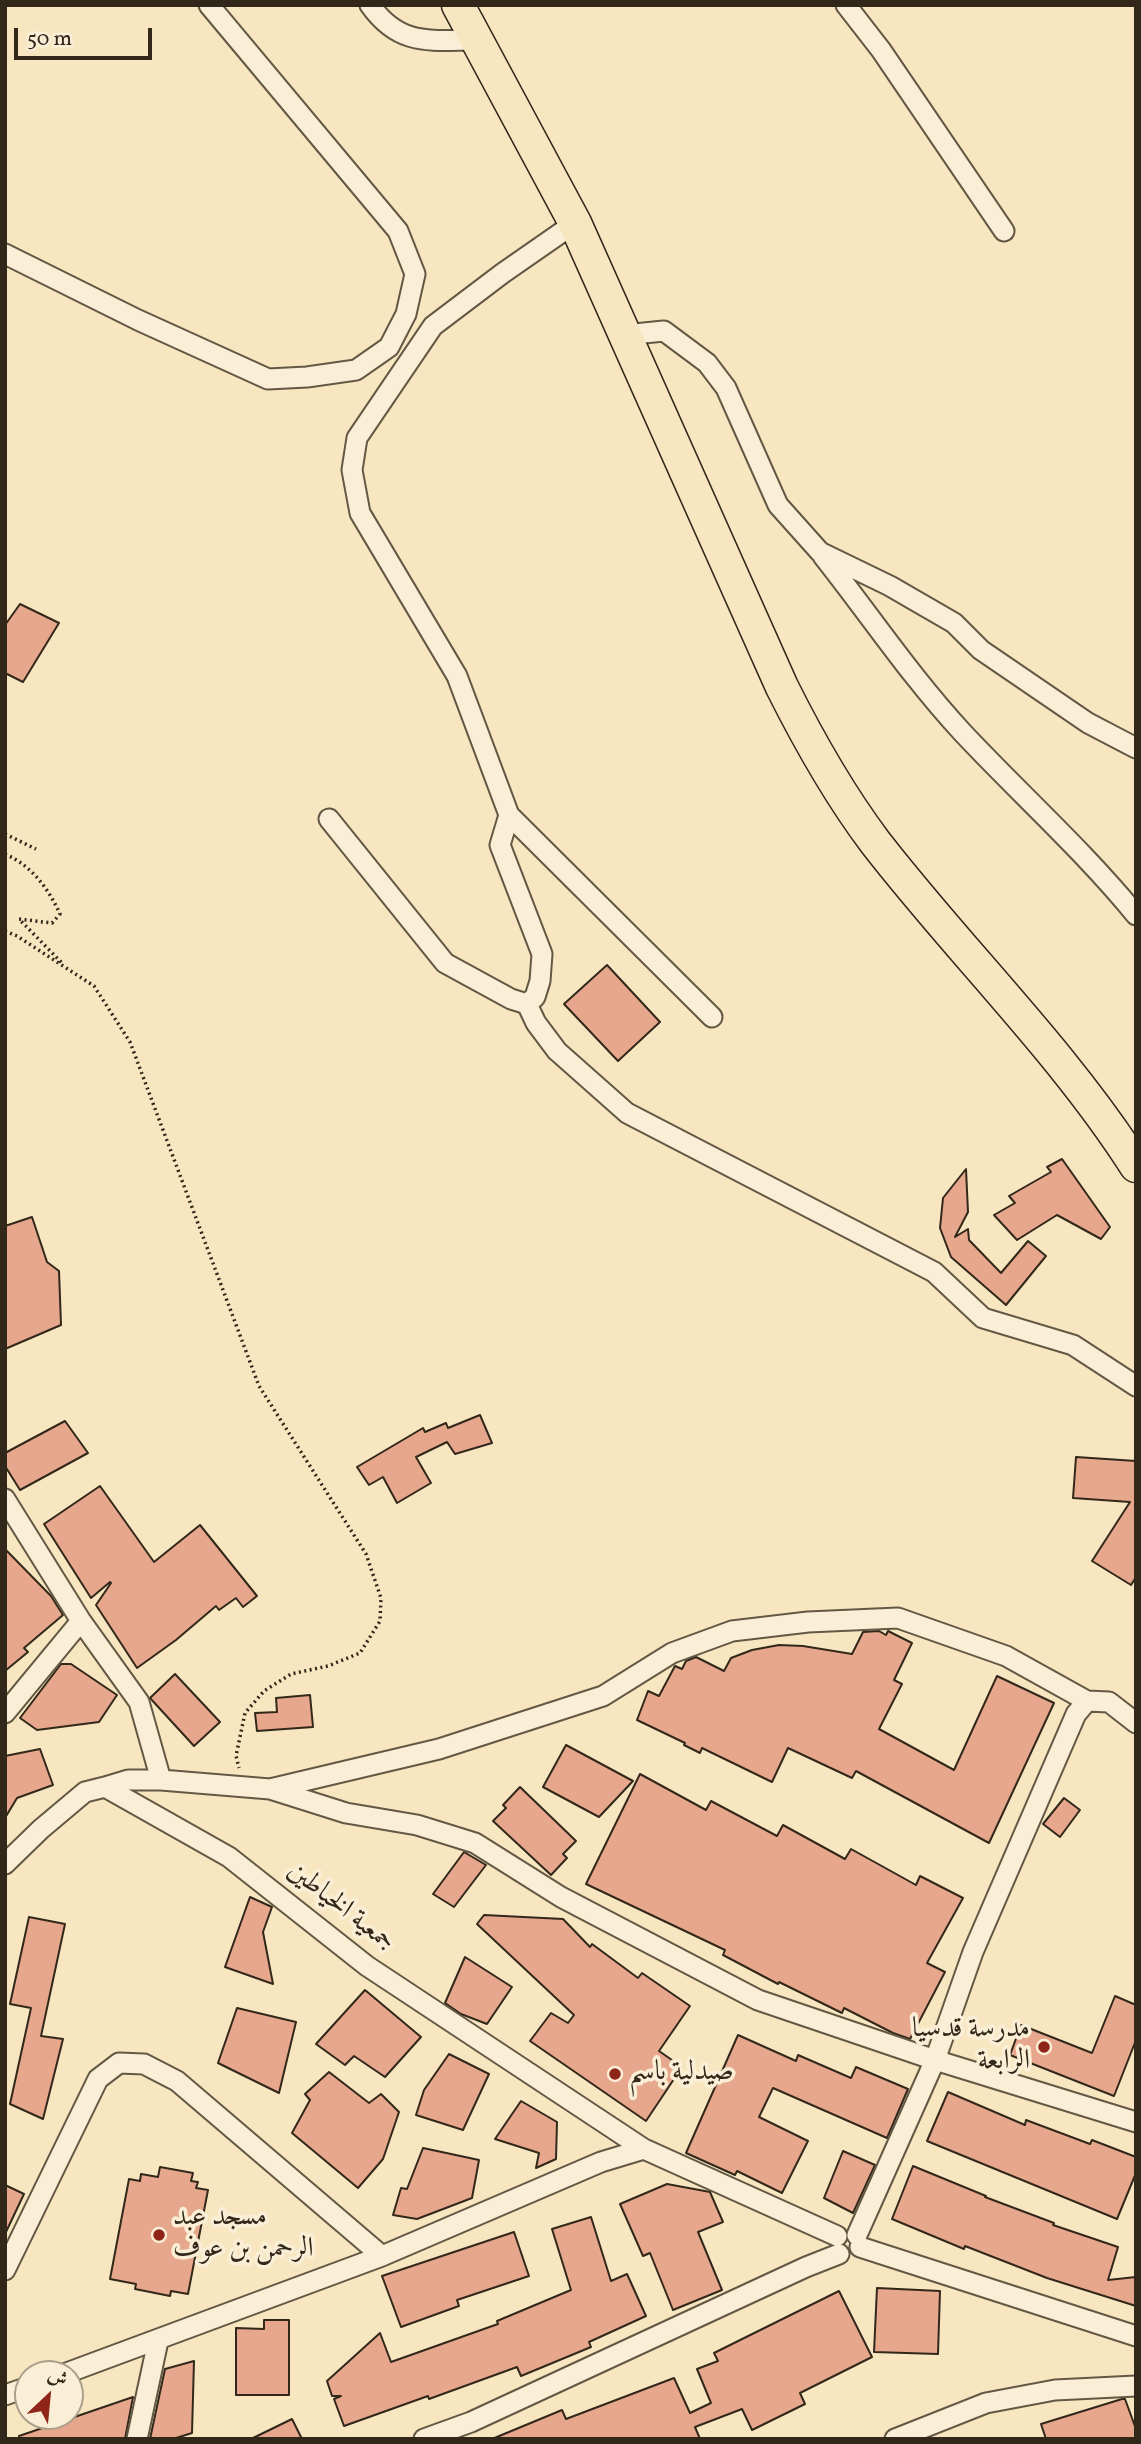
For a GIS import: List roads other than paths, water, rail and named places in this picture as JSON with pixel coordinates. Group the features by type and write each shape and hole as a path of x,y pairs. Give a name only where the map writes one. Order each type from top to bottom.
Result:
{"main road":[{"path":"458,5 575,223 782,687 827,772 874,841 1065,1066 1136,1166"}],"street":[{"path":"5,254 138,320 268,379 356,370 389,347 406,314 415,274 398,231 209,5"},
{"path":"370,5 382,21 401,35 426,40 477,40"},
{"path":"846,5 881,50 1004,230"},
{"path":"575,223 503,272 433,326 357,438 352,470 360,513 457,676 509,815 712,1017"},
{"path":"624,335 664,331 707,363 726,388 778,505 820,552 903,662 961,731 1110,883 1136,915"},
{"path":"820,552 890,586 954,623 981,650 1088,723 1136,748"},
{"path":"509,815 500,845 542,954 540,981 535,997 527,1004"},
{"path":"329,819 445,962 511,999 527,1004 536,1023 558,1051 627,1113 934,1272 983,1318 1073,1345 1136,1386"},
{"path":"8,1513 139,1702 161,1780"},
{"path":"270,1789 439,1749 603,1696 672,1653 732,1632 808,1622 898,1618 1006,1656 1087,1701 1109,1702 1136,1723"},
{"path":"5,1713 81,1620"},
{"path":"424,2439 472,2430 807,2267 838,2245 848,2257 856,2254 859,2241 935,2060 972,1952 1076,1714 1087,1701"},
{"path":"5,1864 85,1792 128,1780 270,1789 346,1813 417,1825 475,1843 561,1897 758,2000 935,2060 1136,2122"},
{"name":"جمعية الخياطين","path":"105,1787 229,1857 367,1966 644,2149 838,2245"},
{"path":"5,2270 99,2079 119,2063 144,2064 177,2081 382,2256"},
{"path":"84,2367 382,2256 601,2162 644,2149"},
{"path":"859,2241 1136,2336"},
{"path":"137,2439 158,2341"},
{"path":"895,2439 986,2403 1055,2390 1136,2386"}],"place":[{"name":"مدرسة قدسيا الرابعة","path":"1044,2047"},
{"name":"صيدلية باسم","path":"615,2074"},
{"name":"مسجد عبد الرحمن بن عوف","path":"159,2235"}]}
